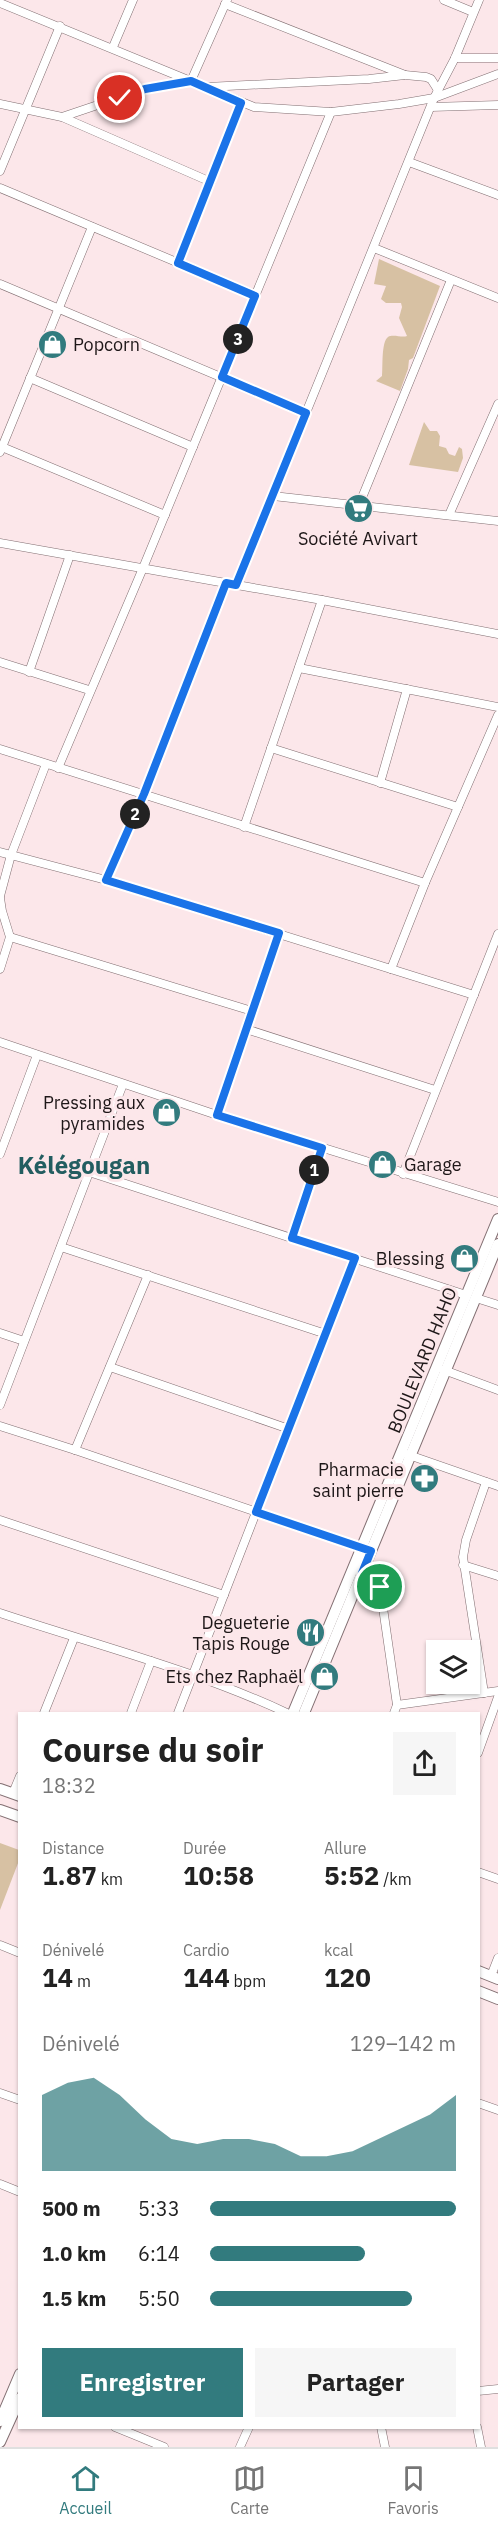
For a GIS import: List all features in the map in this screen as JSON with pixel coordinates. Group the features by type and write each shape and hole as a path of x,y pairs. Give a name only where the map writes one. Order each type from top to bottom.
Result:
{"main road":[{"name":"BOULEVARD HAHO","path":"293,1712 445,1371 498,1219"},
{"name":"BOULEVARD HAHO","path":"407,1454 438,1362 498,1244"},
{"name":"BOULEVARD HAHO","path":"304,1712 362,1573 366,1550"},
{"path":"0,1789 16,1794"},
{"path":"0,1810 18,1816"},
{"path":"480,1972 494,1978"},
{"path":"480,1992 498,1999"},
{"path":"0,2421 18,2379"},
{"path":"0,2442 18,2402"}],"street":[{"path":"113,47 133,0"},
{"path":"444,0 473,12"},
{"path":"236,585 430,107 455,58 479,0"},
{"path":"191,81 226,2 405,75"},
{"path":"0,3 113,47 241,103 280,110 331,112 436,94 498,74"},
{"path":"0,171 60,26"},
{"path":"455,58 498,58"},
{"path":"206,87 369,79 405,75 426,76 431,79 436,94"},
{"path":"62,117 145,89 191,81"},
{"path":"178,263 241,103"},
{"path":"0,104 25,107 62,117 211,182"},
{"path":"430,107 498,105"},
{"path":"58,768 331,112"},
{"path":"409,162 498,195"},
{"path":"0,188 255,296"},
{"path":"92,227 1,450 165,515"},
{"path":"374,248 498,298"},
{"path":"359,505 451,280"},
{"path":"0,284 306,413"},
{"path":"30,378 193,447"},
{"path":"449,515 498,404"},
{"path":"273,496 498,521"},
{"path":"0,543 322,600 498,634"},
{"path":"29,672 70,555"},
{"path":"106,880 144,794 226,583"},
{"path":"244,827 322,600"},
{"path":"0,662 89,690"},
{"path":"299,668 498,707"},
{"path":"380,783 407,689"},
{"path":"391,969 425,883 498,715"},
{"path":"271,748 458,807"},
{"path":"0,749 425,883"},
{"path":"0,969 10,937 0,897 10,855 46,764"},
{"path":"0,852 106,880 474,995"},
{"path":"217,1115 279,933"},
{"path":"403,1174 498,934"},
{"path":"10,937 252,1011"},
{"path":"246,1029 435,1090"},
{"path":"0,1042 217,1115 498,1202"},
{"path":"0,1154 2,1142 37,1055"},
{"path":"0,1405 123,1084"},
{"path":"292,1238 322,1148"},
{"path":"89,1172 498,1305"},
{"path":"61,1246 326,1334"},
{"path":"178,1712 355,1258"},
{"path":"75,1450 148,1275"},
{"path":"0,1333 24,1341"},
{"path":"438,1362 445,1371 498,1390"},
{"path":"110,1367 289,1429"},
{"path":"0,1426 366,1550"},
{"path":"407,1454 498,1486"},
{"path":"484,1693 464,1565 466,1540 486,1482"},
{"path":"0,1520 224,1595"},
{"path":"464,1565 498,1576"},
{"path":"362,1573 376,1580 380,1587 396,1709 498,1691"},
{"path":"0,1612 74,1638 194,1675 244,1693 285,1712"},
{"path":"44,1712 74,1638"},
{"path":"131,1712 151,1661"},
{"path":"480,1746 498,1697"},
{"path":"480,1873 498,1879"},
{"path":"0,1945 18,1952"},
{"path":"494,1978 498,1958"},
{"path":"0,2093 18,2099"},
{"path":"480,2104 498,2110"},
{"path":"0,2184 18,2191"},
{"path":"480,2391 498,2389"},
{"path":"128,2429 164,2447"},
{"path":"240,2447 248,2429"},
{"path":"381,2429 385,2447"},
{"path":"477,2429 481,2447"}],"shaded area":[{"path":"379,259 440,286 413,358 409,360 400,391 376,381 382,376 383,349 388,337 407,336 399,318 401,303 386,303 381,299 386,286 374,284"},
{"path":"424,422 430,431 437,431 440,436 439,446 446,448 449,454 455,456 459,447 462,449 463,458 458,472 409,465"},
{"path":"0,1843 18,1850 18,1863 0,1910"}],"place":[{"name":"Popcorn","path":"52,344"},
{"name":"Société Avivart","path":"358,509"},
{"name":"Pressing aux pyramides","path":"166,1112"},
{"name":"Garage","path":"383,1164"},
{"name":"Blessing","path":"465,1258"},
{"name":"Pharmacie saint pierre","path":"425,1479"},
{"name":"Degueterie Tapis Rouge","path":"311,1632"},
{"name":"Ets chez Raphaël","path":"324,1676"}],"district":[{"name":"Kélégougan","path":"84,1165"}],"route":[{"path":"120,98 145,89 191,81 241,103 178,263 255,296 222,377 306,413 236,585 226,583 144,794 106,880 279,933 217,1115 322,1148 292,1238 355,1258 256,1512 371,1551 362,1573 376,1580 380,1587"}]}
